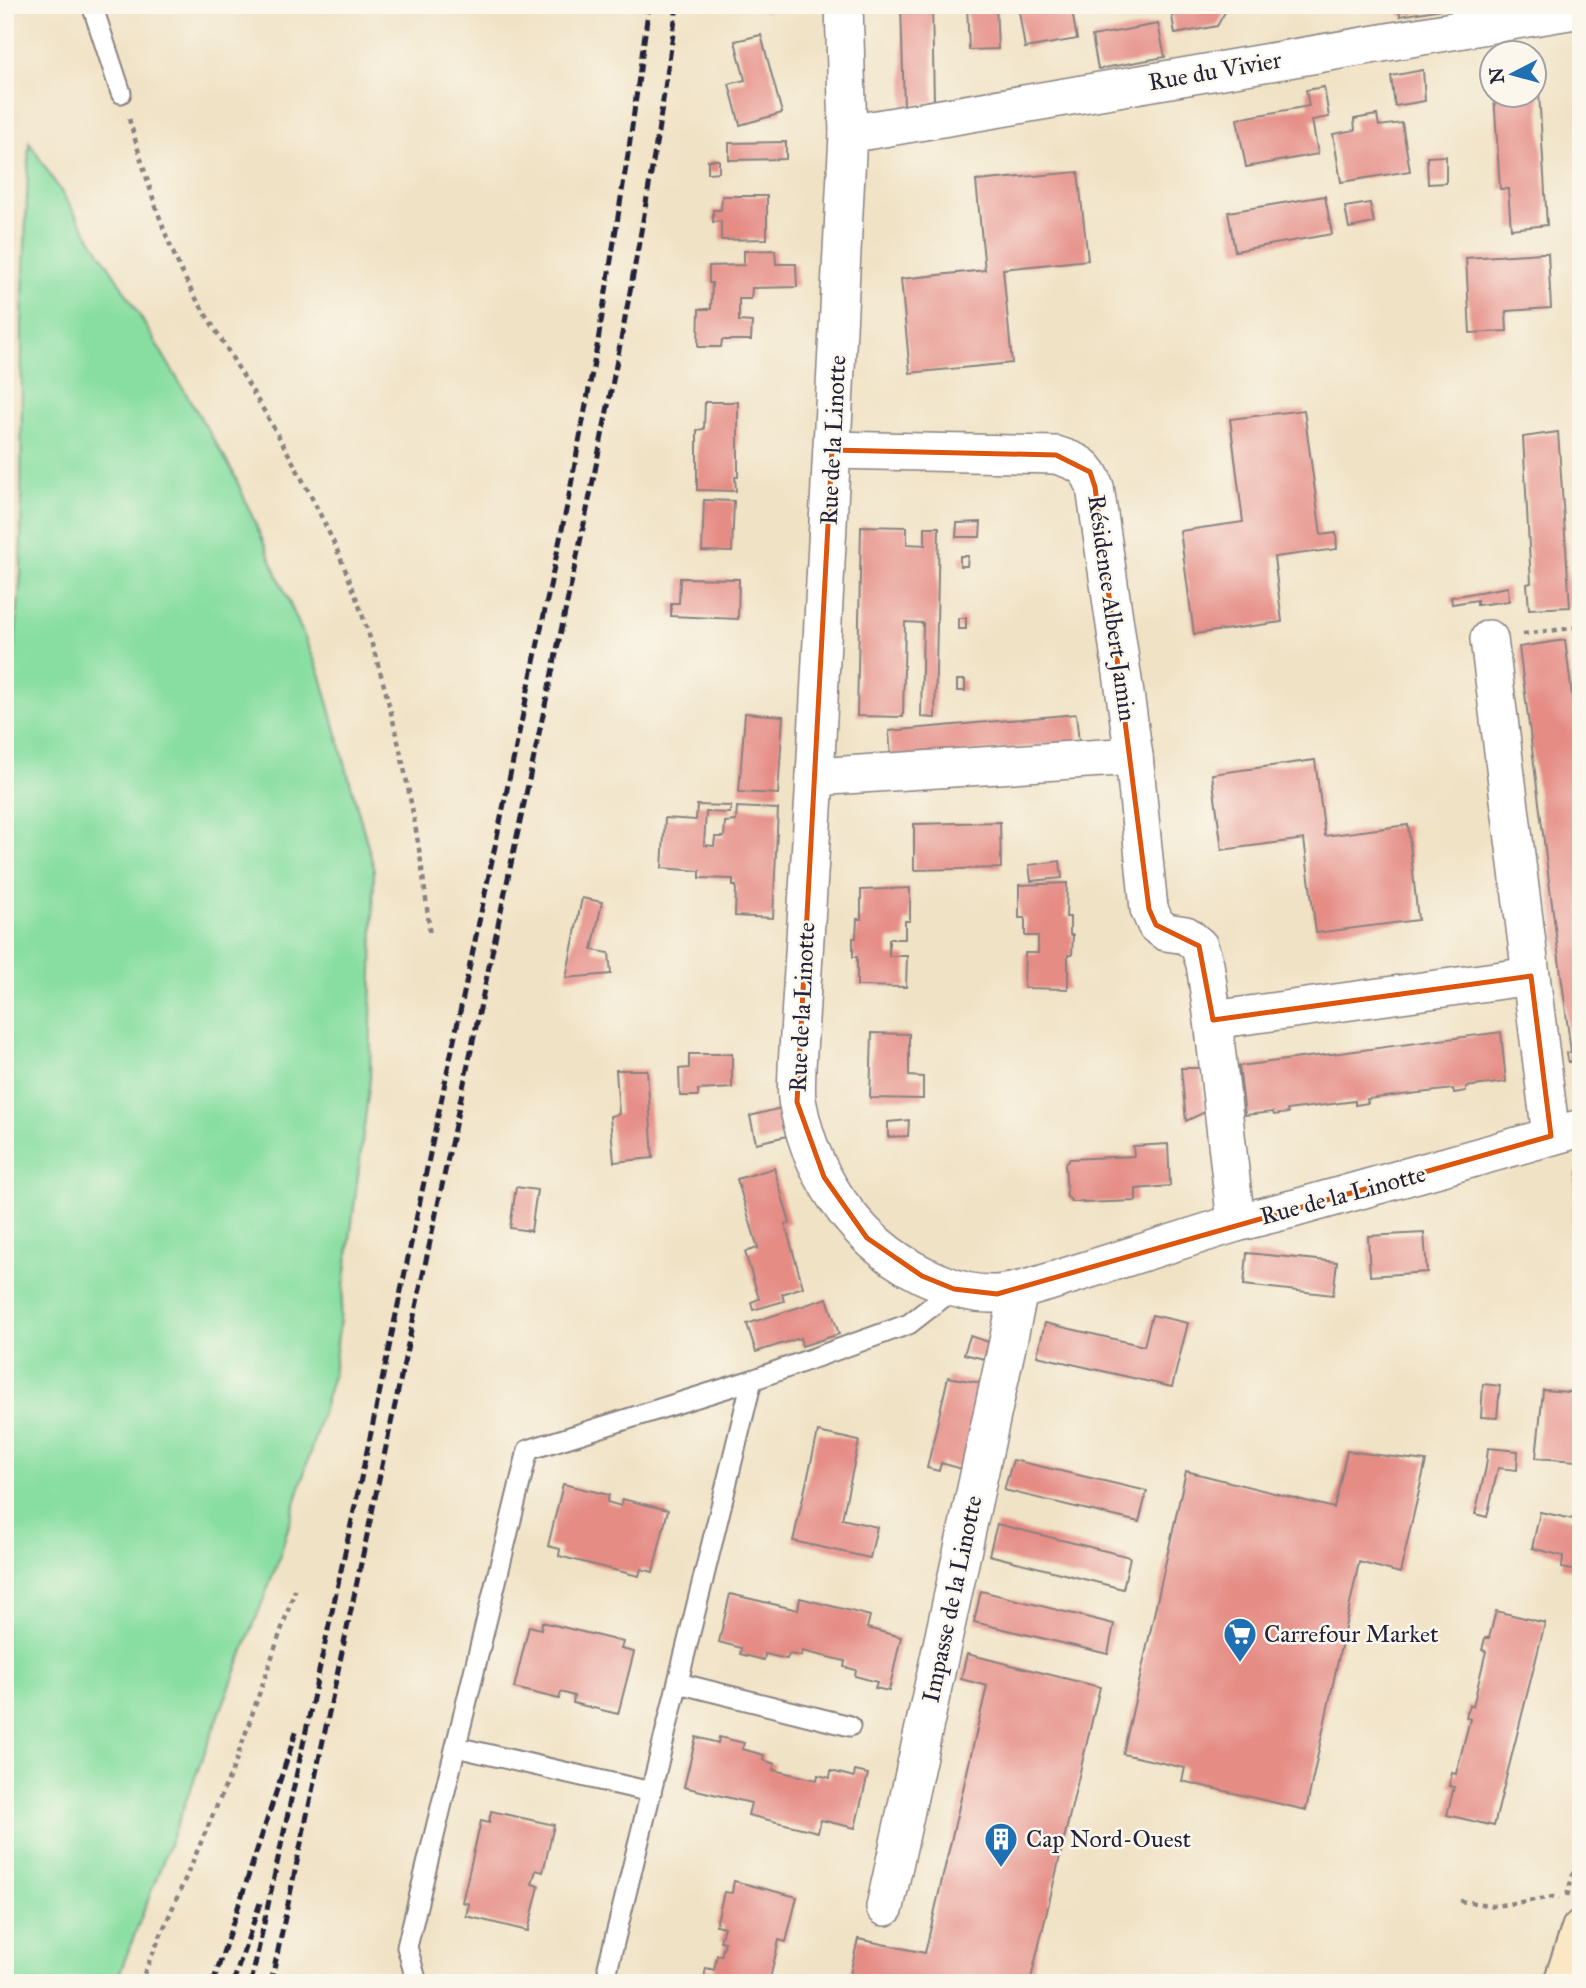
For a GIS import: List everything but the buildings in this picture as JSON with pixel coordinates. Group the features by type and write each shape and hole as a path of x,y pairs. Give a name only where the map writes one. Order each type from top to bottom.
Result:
{"main road":[{"path":"1563,1983 1581,1929"}],"street":[{"name":"Rue de la Linotte","path":"844,5 849,134 797,1067 797,1102 806,1136 824,1177 843,1210 867,1238 895,1260 922,1276 954,1289 997,1294 1019,1291 1236,1223 1566,1132"},
{"name":"Rue du Vivier","path":"849,134 1578,10"},
{"name":"Résidence Albert Jamin","path":"832,450 1056,455 1076,461 1090,472 1095,487 1134,755 1149,909 1156,925 1166,932 1186,935 1199,946 1205,964 1236,1223"},
{"path":"1489,639 1531,976 1566,1132"},
{"name":"Résidence Albert Jamin","path":"815,777 1134,755"},
{"path":"1213,1020 1531,976"},
{"name":"Impasse de la Linotte","path":"885,1907 1019,1291"}],"lane":[{"path":"92,5 121,93"},
{"path":"417,1983 407,1947 528,1450 752,1380 909,1324 954,1289"},
{"path":"608,1967 752,1380"},
{"path":"678,1683 850,1726"},
{"path":"456,1747 651,1792"}],"path":[{"path":"1578,10 1581,117"},
{"path":"121,93 164,230 190,286 309,493 354,589 403,761 424,876 430,937"},
{"path":"1489,639 1581,627"},
{"path":"139,1983 234,1764 295,1590"},
{"path":"1460,1900 1495,1906 1553,1898 1565,1901 1581,1845"}],"highlighted area":[{"path":"832,450 1056,455 1090,472 1095,487 1149,909 1156,925 1199,946 1213,1020 1531,976 1551,1136 997,1294 954,1289 922,1276 867,1238 824,1177 797,1102"}],"green space":[{"path":"29,142 123,288 233,472 320,673 374,868 370,1079 333,1375 279,1559 116,1983 5,1983 5,755 21,573 22,323"}],"railway":[{"path":"251,1983 372,1428 568,501 598,341 649,5"},
{"path":"271,1983 588,505 637,256 677,5"},
{"path":"213,1983 297,1729"},
{"path":"233,1983 260,1903"}],"place":[{"name":"Carrefour Market","path":"1240,1664"},
{"name":"Cap Nord-Ouest","path":"1001,1869"}]}
